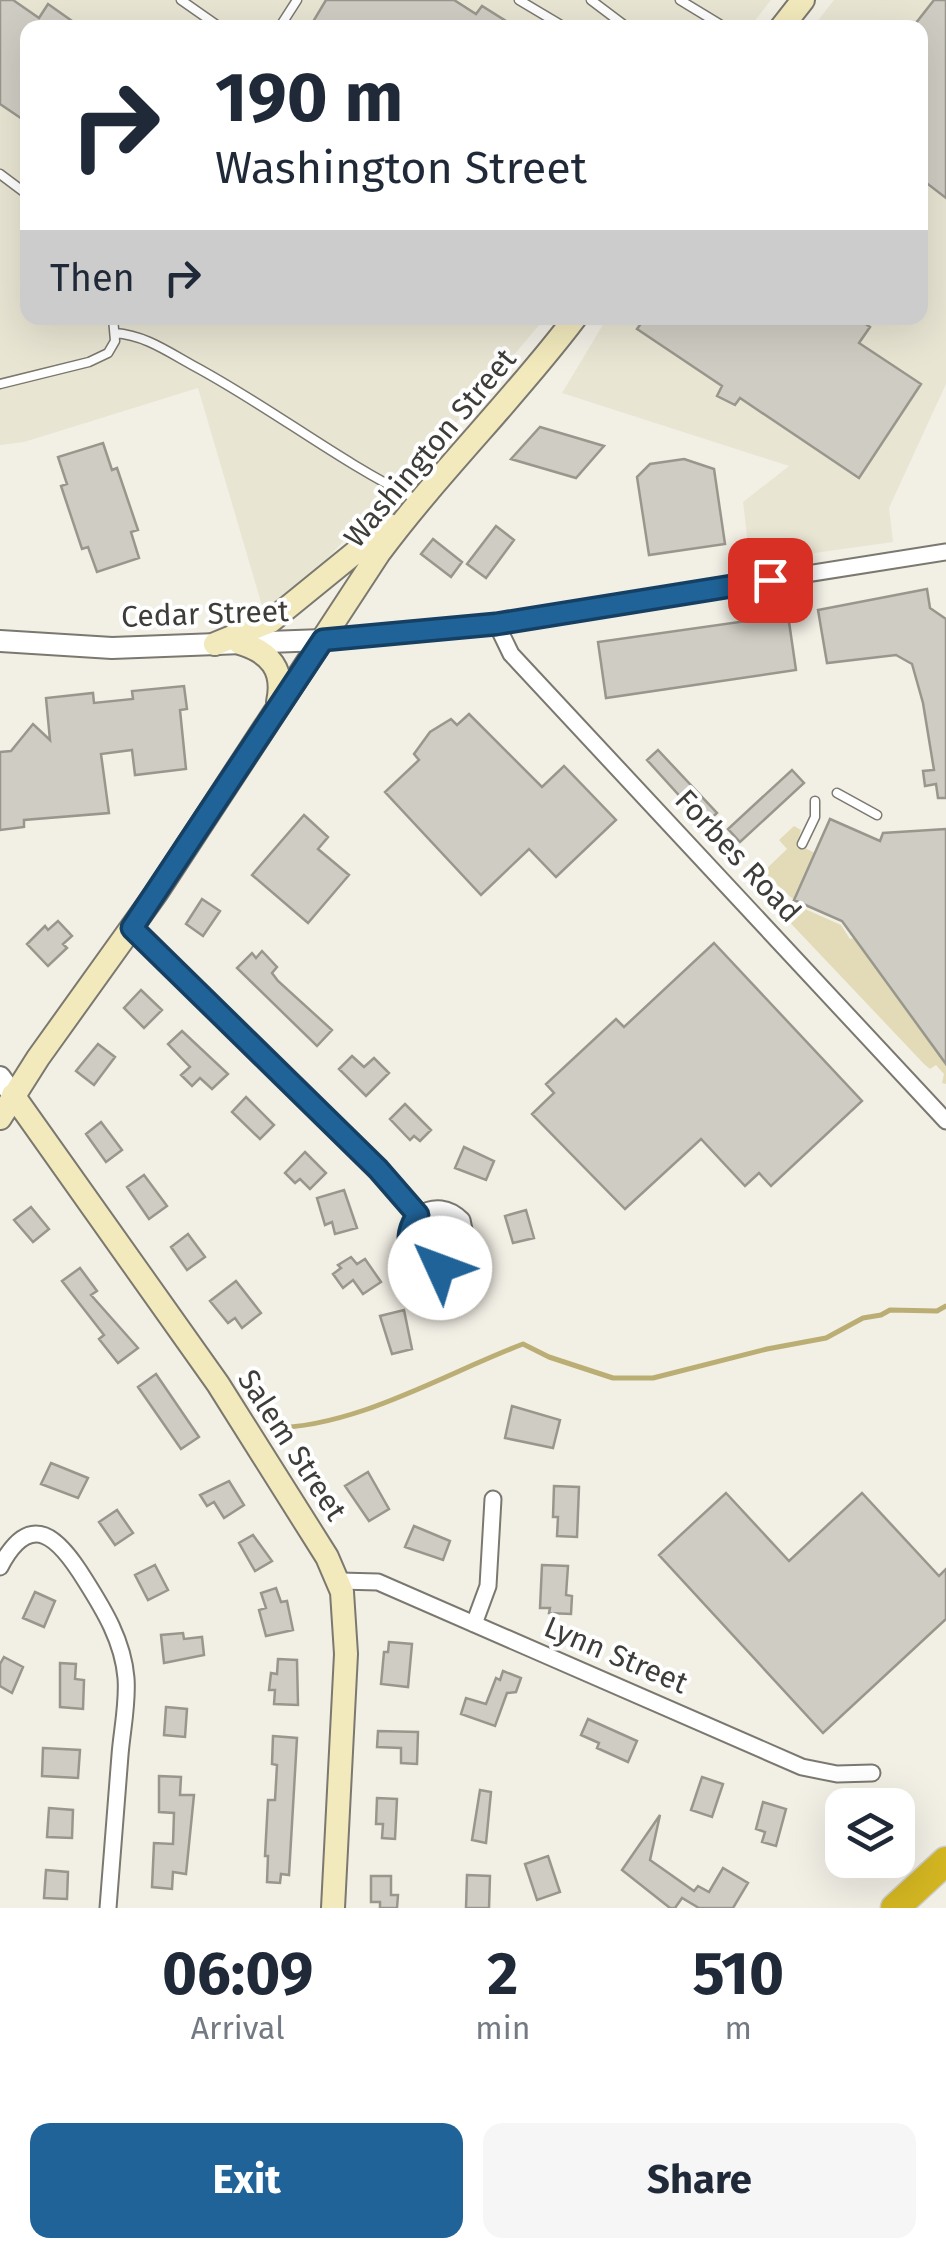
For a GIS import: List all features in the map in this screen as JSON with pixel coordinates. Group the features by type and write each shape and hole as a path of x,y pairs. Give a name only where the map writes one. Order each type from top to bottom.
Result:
{"highway":[{"path":"895,1908 946,1861"}],"main road":[{"name":"Washington Street","path":"0,1118 6,1086 132,928 373,562 419,500 570,325"},
{"path":"215,644 254,630 280,614 419,500"},
{"path":"240,643 263,652 275,664 281,684 277,706"},
{"name":"Salem Street","path":"6,1086 218,1384 340,1581 346,1654 333,1908"}],"street":[{"name":"Cedar Street","path":"0,641 112,648 323,640 496,624 946,552"},
{"name":"Forbes Road","path":"496,624 510,652 946,1122"},
{"path":"132,928 378,1169 418,1215"},
{"path":"474,1624 488,1586 492,1499"},
{"path":"0,1568 16,1542 34,1533 53,1539 74,1562 112,1625 124,1668 124,1705 108,1908"},
{"name":"Lynn Street","path":"340,1581 378,1582 802,1767 837,1774 872,1773"}],"lane":[{"path":"181,0 210,20"},
{"path":"518,0 552,20"},
{"path":"590,0 617,20"},
{"path":"680,0 713,20"},
{"path":"0,174 20,190"},
{"path":"0,384 102,356 114,346 114,325"},
{"path":"115,333 139,336 213,376 383,483 419,500"},
{"path":"837,794 877,814"},
{"path":"802,844 815,818 815,802"}],"shaded area":[{"path":"0,0 771,0 755,20 20,20 20,325 539,325 467,411 318,568 263,609 198,388 24,442 0,445"},
{"path":"834,0 946,0 946,384 889,508 893,542 750,562 743,502 789,466 562,393 603,325 928,325 928,20 818,20"},
{"path":"794,826 801,830 797,844 815,853 794,900 763,872 787,849 779,840"},
{"path":"750,866 785,900 841,925 850,939 854,938 946,1057 946,1084 942,1083 944,1074 936,1065 930,1069 924,1064 746,876"}],"building":[{"path":"0,0 13,0 39,18 48,4 71,20 20,20 20,118 0,104"},
{"path":"326,0 454,0 476,14 482,6 504,20 314,20"},
{"path":"934,0 946,0 946,198 928,184 928,20 918,20"},
{"path":"640,325 867,325 870,327 859,343 921,384 859,478 740,398 735,405 717,396 722,386 637,329"},
{"path":"540,427 604,446 576,478 511,459"},
{"path":"103,443 112,470 117,468 138,530 131,532 139,558 97,572 88,547 82,549 61,486 67,484 58,457"},
{"path":"684,459 714,469 725,544 649,555 637,477 650,464"},
{"path":"496,526 514,540 486,578 467,564"},
{"path":"433,539 462,562 451,577 421,554"},
{"path":"927,589 930,608 946,619 946,798 938,798 936,784 925,786 923,771 934,770 912,664 896,655 827,663 818,610"},
{"path":"788,615 796,670 606,698 598,642"},
{"path":"184,686 187,709 180,710 186,769 135,775 132,750 101,754 109,813 24,820 24,827 0,830 0,752 11,751 33,724 50,740 46,698 93,693 94,703 133,699 132,691"},
{"path":"469,714 542,787 564,766 616,820 556,877 529,849 481,895 385,792 419,760 414,754 430,732 451,719 457,725"},
{"path":"658,750 717,813 705,824 647,760"},
{"path":"792,770 804,783 740,842 728,829"},
{"path":"304,815 328,837 318,849 349,875 308,923 252,875"},
{"path":"830,819 880,841 883,833 946,829 946,1064 842,921 794,900"},
{"path":"202,899 220,911 203,936 186,924"},
{"path":"58,921 72,936 63,944 67,948 48,966 27,944 45,926 48,930"},
{"path":"714,943 862,1101 771,1186 759,1173 745,1186 701,1139 625,1209 532,1114 554,1093 546,1084 616,1019 624,1027"},
{"path":"262,951 277,967 272,973 278,981 332,1030 317,1046 237,968 252,953 256,958"},
{"path":"141,990 162,1010 144,1028 124,1008"},
{"path":"182,1031 228,1074 212,1089 200,1078 192,1086 181,1075 190,1067 168,1044"},
{"path":"98,1044 115,1057 94,1085 76,1071"},
{"path":"352,1056 364,1067 374,1058 389,1073 366,1096 339,1069"},
{"path":"246,1097 274,1125 260,1139 232,1112"},
{"path":"405,1104 431,1130 420,1141 414,1136 410,1140 390,1119"},
{"path":"101,1122 122,1150 106,1162 86,1134"},
{"path":"464,1147 494,1161 486,1180 455,1168"},
{"path":"305,1152 326,1173 310,1189 300,1179 295,1183 285,1173"},
{"path":"144,1175 167,1206 149,1219 127,1187"},
{"path":"344,1190 357,1228 335,1234 332,1222 325,1225 317,1198"},
{"path":"31,1207 49,1229 33,1242 14,1220"},
{"path":"526,1210 534,1238 513,1243 505,1216"},
{"path":"188,1234 205,1257 187,1270 171,1247"},
{"path":"351,1257 357,1264 365,1259 381,1282 363,1294 353,1280 343,1288 333,1274 341,1268 338,1265"},
{"path":"80,1268 97,1291 91,1295 138,1348 118,1363 99,1339 104,1335 62,1281"},
{"path":"236,1281 261,1313 242,1328 235,1318 228,1323 210,1301"},
{"path":"404,1310 412,1349 392,1354 380,1316"},
{"path":"156,1374 199,1437 181,1449 138,1387"},
{"path":"512,1406 560,1420 553,1448 505,1438"},
{"path":"51,1463 88,1478 78,1498 41,1484"},
{"path":"368,1472 389,1509 369,1521 345,1486"},
{"path":"229,1481 244,1505 224,1518 214,1502 207,1506 200,1495"},
{"path":"554,1486 579,1487 577,1537 557,1536"},
{"path":"726,1493 789,1561 862,1493 939,1576 946,1569 946,1619 823,1733 659,1555"},
{"path":"117,1510 133,1533 115,1545 99,1522"},
{"path":"414,1526 450,1541 443,1560 405,1547"},
{"path":"253,1535 272,1561 255,1571 239,1543"},
{"path":"155,1565 168,1590 148,1600 135,1575"},
{"path":"542,1565 568,1566 566,1595 572,1596 571,1614 549,1613 550,1608 540,1608"},
{"path":"276,1588 281,1602 287,1601 293,1630 266,1636 259,1610 266,1608 261,1593"},
{"path":"35,1592 55,1601 44,1627 23,1618"},
{"path":"183,1633 184,1639 202,1637 204,1655 164,1663 161,1635"},
{"path":"389,1642 412,1644 408,1687 381,1684 384,1652 388,1652"},
{"path":"4,1657 23,1667 12,1693 0,1686 0,1664"},
{"path":"278,1659 297,1660 298,1705 274,1704 275,1690 269,1690 271,1673 277,1674"},
{"path":"60,1663 76,1664 75,1679 84,1680 83,1709 60,1707"},
{"path":"503,1671 521,1678 516,1692 507,1693 495,1726 461,1714 466,1698 486,1704 496,1678 500,1680"},
{"path":"166,1707 187,1709 185,1737 164,1735"},
{"path":"588,1719 637,1741 628,1762 597,1748 599,1743 581,1735"},
{"path":"378,1731 418,1732 417,1764 401,1763 401,1748 377,1747"},
{"path":"273,1736 297,1738 289,1875 281,1874 280,1883 267,1882 265,1856 268,1800 275,1800 277,1765 272,1764"},
{"path":"43,1748 80,1750 78,1778 42,1776"},
{"path":"159,1776 181,1777 180,1795 194,1795 186,1874 173,1872 172,1889 152,1887 154,1843 173,1844 174,1813 159,1812"},
{"path":"702,1777 723,1784 712,1817 691,1810"},
{"path":"480,1790 491,1792 486,1843 472,1840"},
{"path":"377,1798 397,1799 395,1839 382,1838 383,1824 376,1824"},
{"path":"763,1802 786,1809 776,1846 762,1842 765,1832 756,1829"},
{"path":"49,1808 73,1810 72,1838 47,1837"},
{"path":"660,1815 650,1860 694,1891 698,1886 709,1892 723,1868 748,1883 733,1908 699,1908 682,1898 675,1908 670,1908 622,1870"},
{"path":"548,1856 560,1892 537,1900 525,1864"},
{"path":"46,1870 68,1872 67,1899 44,1898"},
{"path":"467,1875 490,1876 489,1908 466,1908"},
{"path":"371,1876 391,1876 391,1895 398,1895 397,1908 380,1908 380,1902 371,1902"}],"waterway":[{"path":"272,1428 336,1419 368,1409 523,1344 613,1378 653,1378 826,1338 863,1318 890,1310 937,1311 946,1306"}],"route":[{"path":"440,1268 426,1266 414,1257 408,1238 418,1215 378,1169 132,928 323,640 496,624 770,580"}]}
